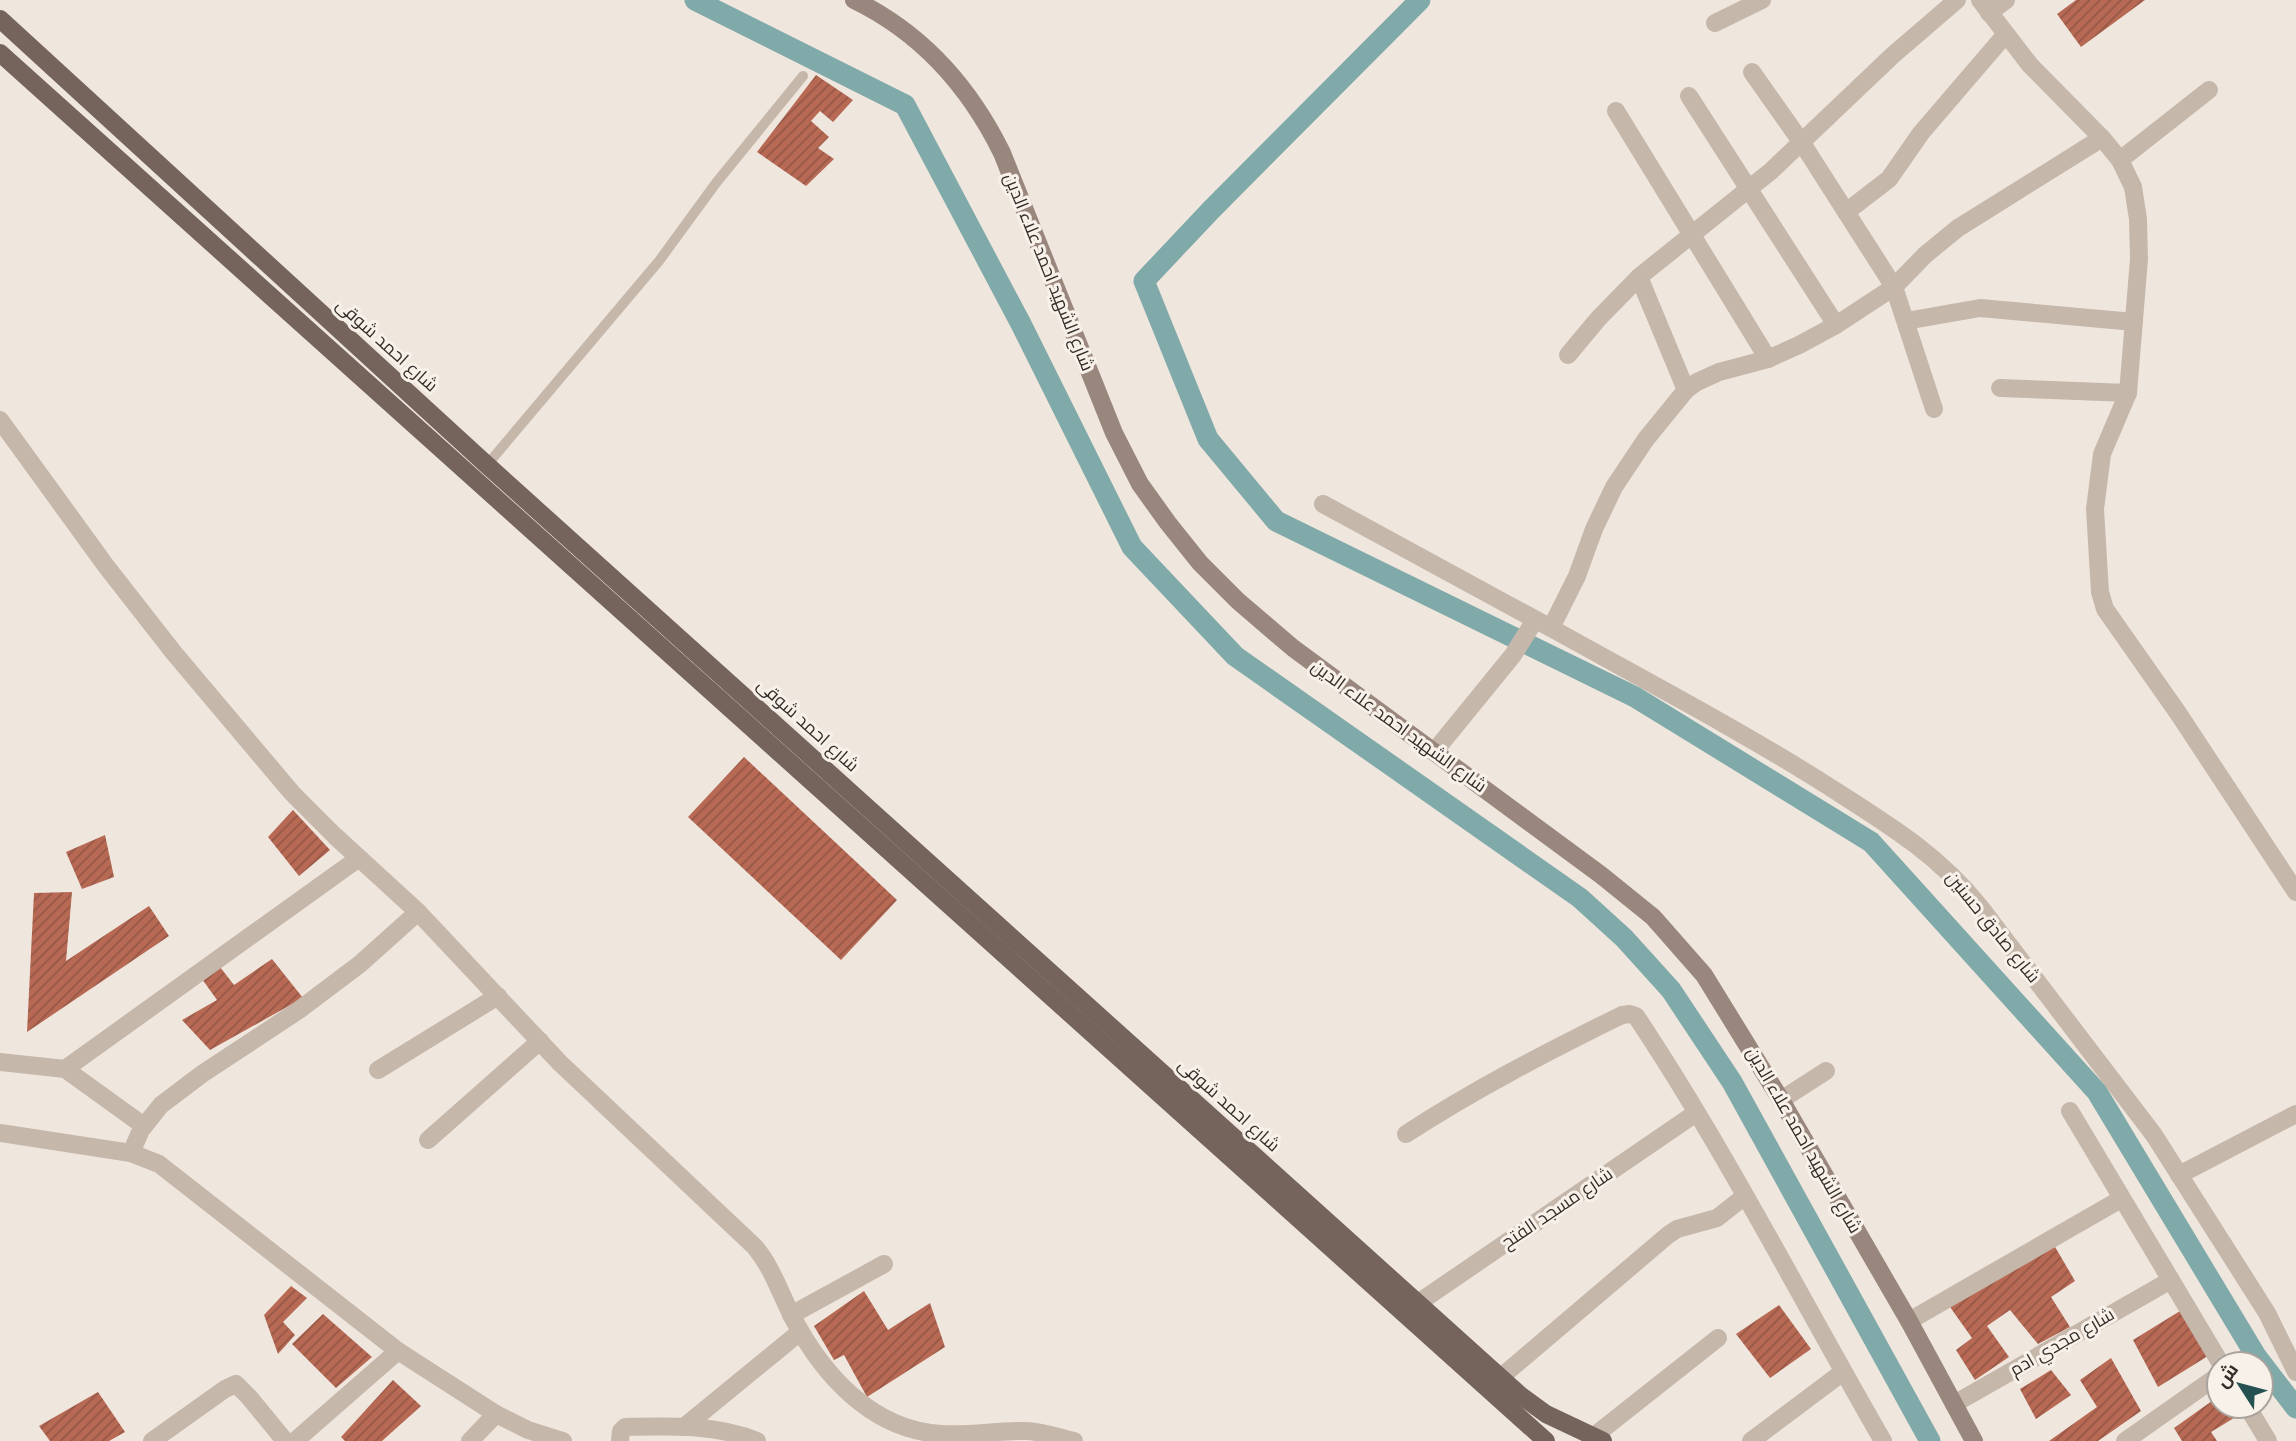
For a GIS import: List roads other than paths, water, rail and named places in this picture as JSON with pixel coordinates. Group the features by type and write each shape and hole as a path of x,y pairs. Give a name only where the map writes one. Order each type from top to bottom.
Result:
{"main road":[{"name":"شارع الشهيد احمد علاء الدين","path":"862,1 913,36 943,63 987,123 1002,153 1110,424 1140,484 1168,523 1200,563 1264,625 1601,875 1653,917 1704,975 1781,1100 1909,1321 1974,1441"},
{"name":"شارع احمد شوقى","path":"0,19 487,465 1501,1377 1539,1409 1561,1422 1599,1438"},
{"path":"0,54 1546,1441"}],"street":[{"path":"1715,23 1762,0"},
{"path":"1568,355 1598,318 1639,277 1802,144 1892,55 1957,0"},
{"path":"2006,0 1985,6 2030,65 2120,160 2133,187 2138,219 2138,260 2129,393 2102,454 2095,509 2100,592 2105,609 2186,725 2296,892"},
{"path":"1846,212 1889,178 1921,133 2005,35"},
{"path":"1752,72 1894,286 1934,409"},
{"path":"2120,160 2209,90"},
{"path":"1689,96 1836,326"},
{"path":"1616,111 1768,359"},
{"path":"1434,752 1577,576 1594,529 1614,487 1646,439 1686,390 1719,372 1768,359 1836,326 1894,286 1925,255 1958,228 2102,138"},
{"path":"1639,277 1686,390"},
{"path":"1906,321 1980,308 2134,321"},
{"path":"2000,388 2129,393"},
{"path":"0,421 106,566 174,653 292,793 418,912 540,1041 755,1247 773,1274 800,1332 820,1363 844,1391 876,1414 907,1427 940,1434 976,1437 1025,1431 1074,1441"},
{"name":"شارع صادق حسنين","path":"1323,504 1538,627 1770,749 1899,831 1933,857 1982,908 2154,1135 2267,1313 2296,1371"},
{"path":"65,1069 359,858"},
{"path":"137,1139 152,1114 167,1100 340,980 418,912"},
{"path":"378,1070 498,996"},
{"path":"1406,1134 1466,1095 1525,1062 1622,1015 1636,1016 1745,1196 1883,1441"},
{"path":"428,1140 540,1041"},
{"path":"0,1062 65,1069 137,1139 144,1156 172,1173 397,1351 496,1414 528,1430 563,1441"},
{"path":"1781,1100 1826,1071"},
{"path":"2070,1111 2213,1350"},
{"name":"شارع مسجد الفتح","path":"1418,1303 1696,1113"},
{"path":"2179,1175 2296,1114"},
{"path":"0,1133 137,1139"},
{"path":"1501,1377 1668,1235 1677,1229 1717,1218 1745,1196"},
{"path":"1909,1321 2121,1199"},
{"path":"791,1315 884,1264"},
{"name":"شارع مجدي ادم","path":"1954,1404 2171,1280"},
{"path":"684,1427 800,1332"},
{"path":"1599,1438 1718,1338"},
{"path":"295,1441 397,1351"},
{"path":"1751,1441 1843,1372"},
{"path":"152,1441 236,1384 285,1441"},
{"path":"2125,1441 2205,1385"},
{"path":"470,1441 496,1414"},
{"path":"2255,1420 2268,1441"},
{"path":"620,1441 621,1431 625,1427 717,1430 751,1440"}],"lane":[{"path":"487,465 659,261 716,183 803,76"}],"waterway":[{"path":"695,0 905,105 1021,324 1132,547 1235,656 1580,898 1624,938 1671,990 1732,1082 1930,1441"},
{"path":"1420,0 1144,281 1208,439 1276,521 1635,697 1871,842 2097,1092 2256,1356 2296,1408"}]}
